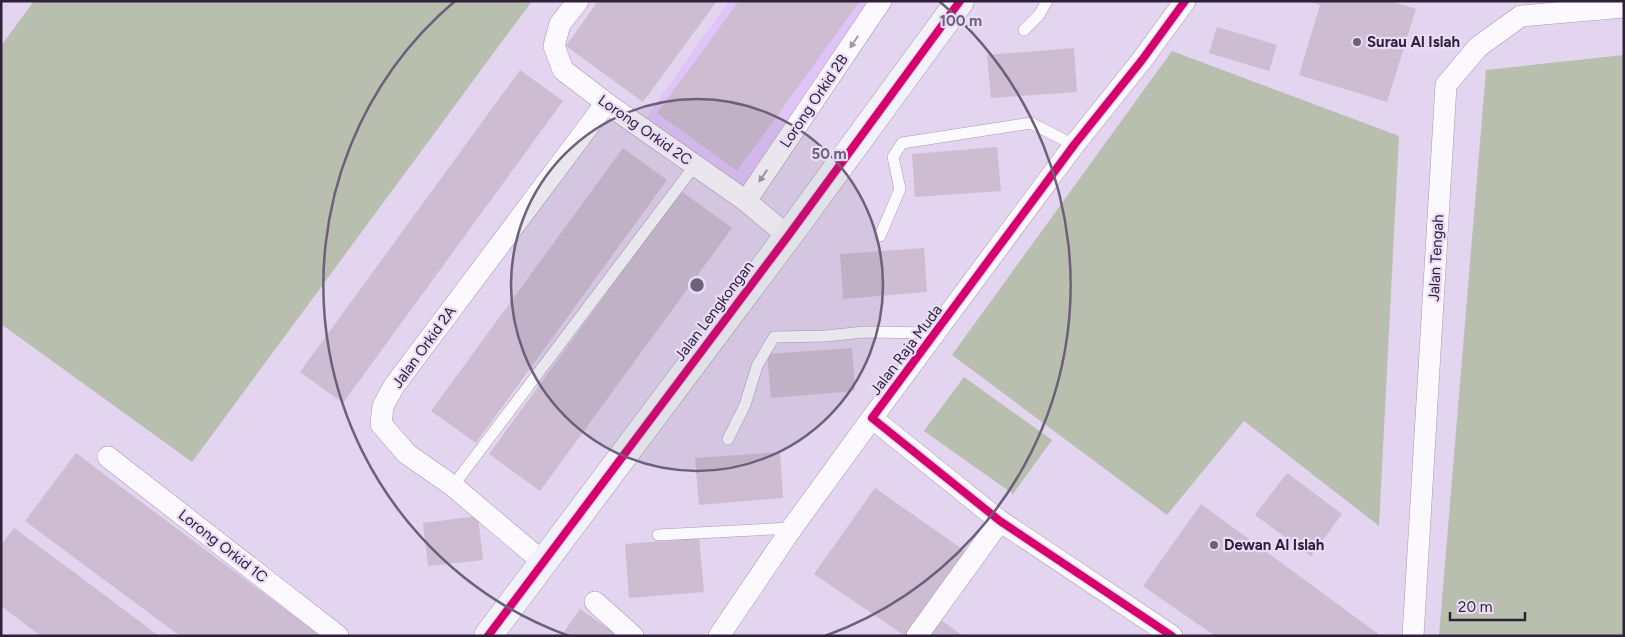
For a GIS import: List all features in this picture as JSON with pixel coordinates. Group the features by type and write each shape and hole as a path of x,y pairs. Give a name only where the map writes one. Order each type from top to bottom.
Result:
{"street":[{"name":"Lorong Orkid 2C","path":"578,1 560,24 554,46 563,70 606,103 746,201 788,236"},
{"name":"Lorong Orkid 2B","path":"746,201 881,1"},
{"name":"Jalan Lengkongan","path":"488,636 788,236 960,1"},
{"name":"Jalan Raja Muda","path":"1172,636 1149,630 1000,521 872,418 1074,145 1142,60 1185,1"},
{"name":"Jalan Tengah","path":"1413,636 1446,85 1478,47 1521,16 1624,7"},
{"name":"Jalan Orkid 2A","path":"543,562 453,486 407,454 381,424 382,406 394,386 606,103"},
{"path":"719,636 792,528 872,418"},
{"name":"Lorong Orkid 1C","path":"108,456 338,636"},
{"path":"917,636 1000,521"},
{"path":"594,602 633,636"}],"lane":[{"path":"1024,30 1039,15 1047,1"},
{"path":"880,236 900,189 892,158 902,143 1031,123 1074,145"},
{"path":"453,486 695,165"},
{"path":"728,439 744,405 757,366 774,337 826,336 864,332 936,333"},
{"path":"658,535 792,528"}],"shaded area":[{"path":"729,1 871,1 747,191 644,120"}],"green space":[{"path":"34,1 532,1 192,462 1,324 1,46"},
{"path":"1172,51 1399,136 1379,526 1244,421 1167,515 952,355"},
{"path":"1624,55 1624,636 1439,636 1486,70"},
{"path":"964,377 1052,440 1013,494 924,431"}],"building":[{"path":"598,1 717,1 643,102 566,46"},
{"path":"739,1 860,1 737,171 657,113"},
{"name":"Surau Al Islah","path":"1309,1 1390,1 1416,9 1387,102 1299,75 1320,5"},
{"path":"1217,27 1277,45 1269,71 1209,53"},
{"path":"1074,48 1077,92 991,98 987,55"},
{"path":"520,70 563,101 343,403 300,372"},
{"path":"997,147 1001,191 915,197 912,154"},
{"path":"623,148 667,180 476,443 431,411"},
{"path":"681,191 732,228 540,491 489,454"},
{"path":"924,248 927,292 843,299 840,254"},
{"path":"852,348 855,391 771,398 767,354"},
{"path":"780,452 783,498 699,505 695,458"},
{"path":"76,453 321,636 180,636 25,521"},
{"path":"1287,473 1342,514 1311,556 1255,515"},
{"path":"875,488 965,551 905,636 814,574"},
{"name":"Dewan Al Islah","path":"1201,504 1381,636 1215,636 1143,586"},
{"path":"478,516 483,560 428,566 423,523"},
{"path":"14,528 159,636 41,636 1,606 1,545"},
{"path":"699,538 704,592 629,598 625,544"},
{"path":"580,609 619,636 561,636"},
{"path":"941,620 963,636 930,636"}],"cycle path":[{"path":"488,636 788,236 960,1"},
{"path":"1172,636 1000,521 872,418 1074,145 1142,60 1185,1"}],"place":[{"name":"Surau Al Islah","path":"1357,42"},
{"name":"Dewan Al Islah","path":"1214,545"}]}
